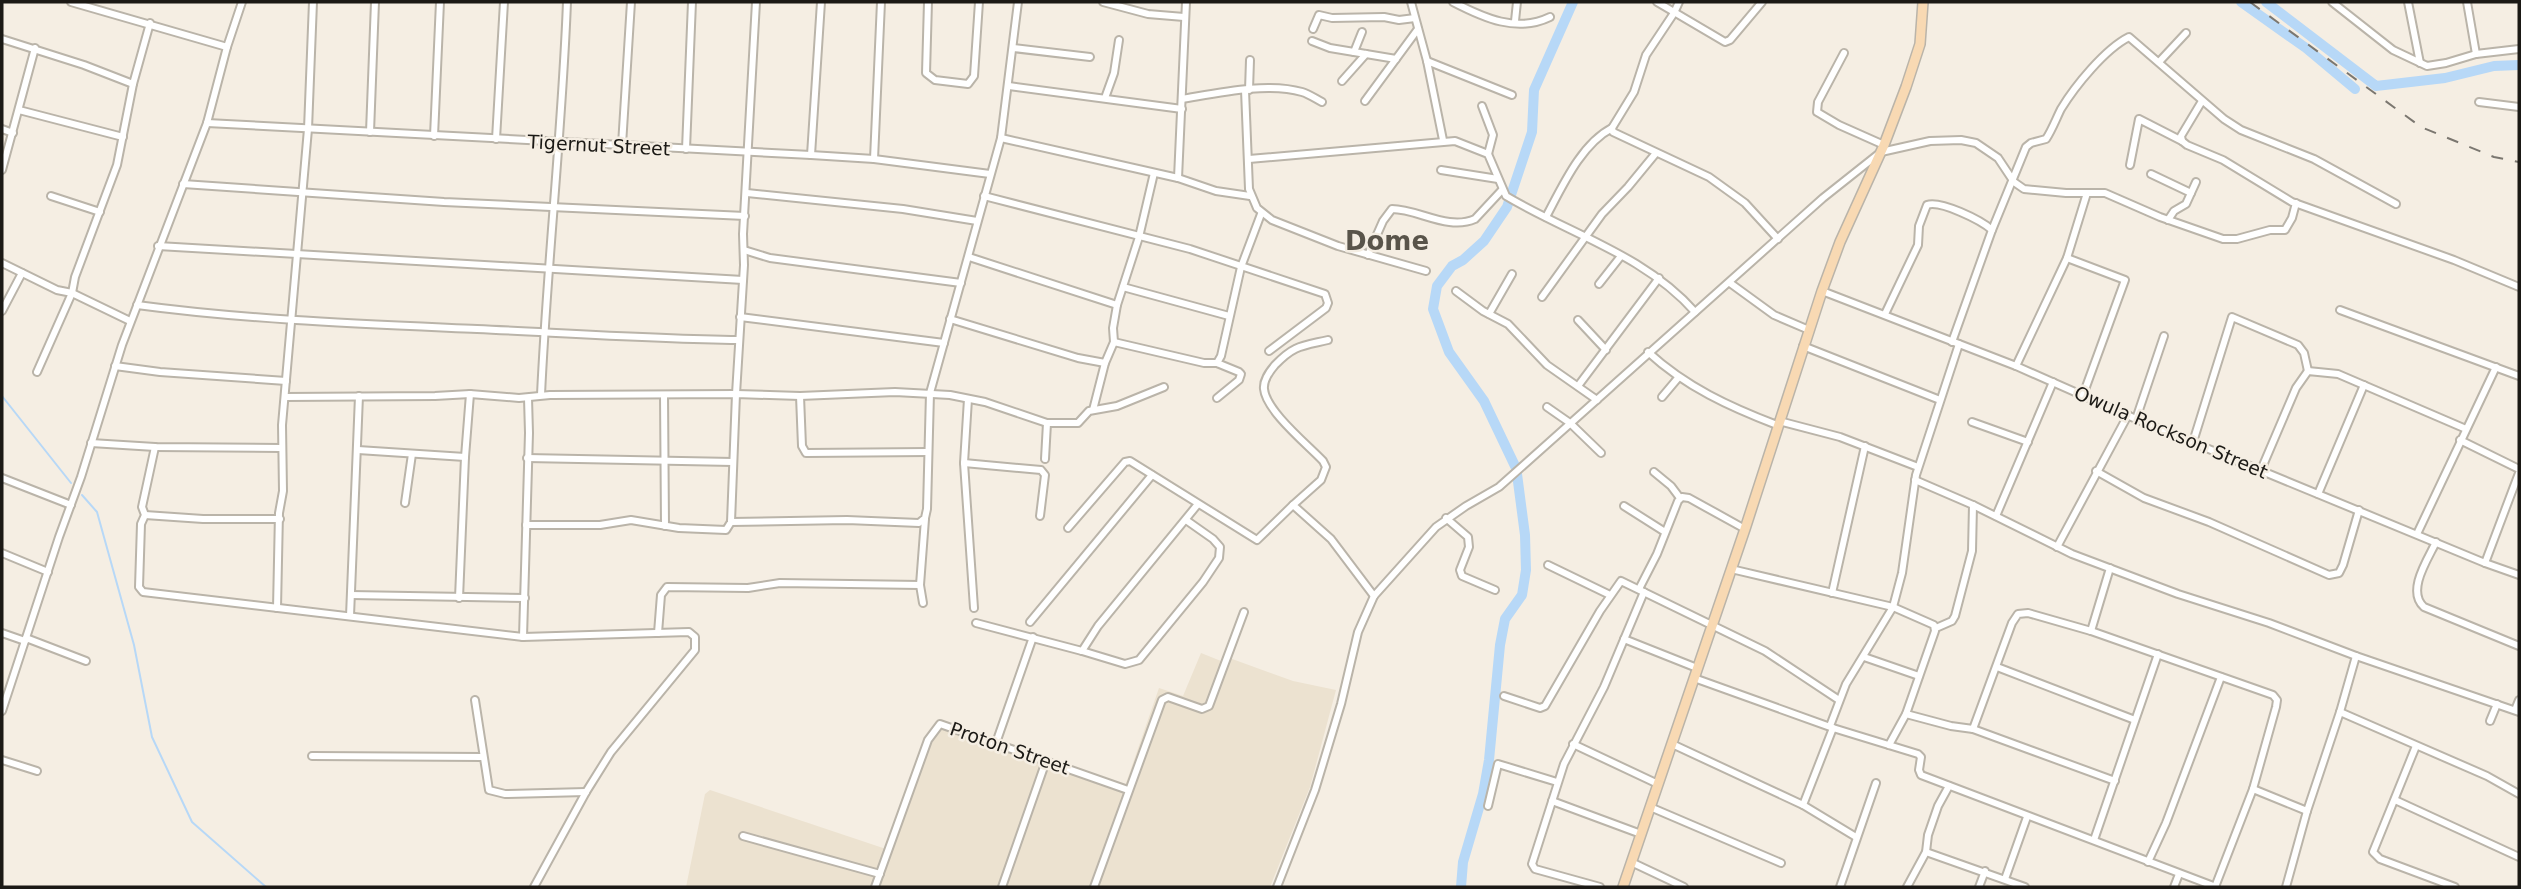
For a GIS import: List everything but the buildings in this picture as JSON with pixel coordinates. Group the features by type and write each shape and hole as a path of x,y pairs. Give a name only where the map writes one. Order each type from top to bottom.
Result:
{"main road":[{"path":"1623,887 1745,529 1822,290 1840,242 1883,148 1920,44 1923,2"}],"street":[{"path":"71,2 227,47"},
{"path":"2,711 130,321 206,123 242,2"},
{"path":"277,608 281,448 308,128 313,2"},
{"path":"370,132 375,2"},
{"path":"434,136 440,2"},
{"path":"496,139 504,2"},
{"path":"541,395 567,2"},
{"path":"622,145 631,2"},
{"path":"686,149 692,2"},
{"path":"526,525 600,525 631,520 665,526 726,530 731,522 756,2"},
{"path":"811,155 821,2"},
{"path":"874,159 881,2"},
{"path":"928,2 926,74 935,80 968,84 974,76 979,2"},
{"path":"923,603 920,585 930,393 1001,138 1018,2"},
{"path":"1102,2 1149,14 1184,17"},
{"path":"1178,178 1186,2"},
{"path":"1411,2 1427,61 1443,140"},
{"path":"1453,2 1497,23 1536,22 1550,17"},
{"path":"1515,21 1517,2"},
{"path":"1657,2 1727,41 1762,2"},
{"path":"1546,217 1578,162 1598,138 1612,128 1634,92 1646,55 1679,2"},
{"path":"2332,2 2393,50 2430,66 2476,54 2519,49"},
{"path":"2408,2 2420,62"},
{"path":"2467,2 2476,54"},
{"path":"1312,29 1319,15 1323,14 1332,18 1415,18"},
{"path":"37,372 72,293 75,277 117,165 133,84 149,23"},
{"path":"1365,102 1418,29"},
{"path":"1354,52 1362,32"},
{"path":"2159,62 2186,33"},
{"path":"1804,805 1846,684 1893,607 1905,557 1914,480 1955,343 1992,230 2012,179 2026,147 2046,139 2062,108 2109,52 2125,38 2132,37 2202,101 2241,130 2314,159 2396,204"},
{"path":"2,39 36,48 133,84"},
{"path":"1105,98 1114,73 1119,40"},
{"path":"1312,41 1330,48 1396,59"},
{"path":"2,170 36,48"},
{"path":"1013,48 1090,57"},
{"path":"1843,53 1818,102 1817,112 1883,148"},
{"path":"1342,82 1366,54"},
{"path":"1250,60 1247,90 1250,196 1261,214 1327,242 1426,271"},
{"path":"1427,61 1512,95"},
{"path":"1009,86 1182,109"},
{"path":"1182,99 1247,90 1291,90 1322,102"},
{"path":"2182,141 2184,128 2202,101"},
{"path":"2479,102 2519,107"},
{"path":"1482,106 1493,135 1488,154"},
{"path":"19,110 123,137"},
{"path":"2130,165 2138,119 2223,160 2296,203 2454,260 2519,287"},
{"name":"Tigernut Street","path":"206,123 874,159 990,173"},
{"path":"1612,128 1617,135 1709,177 1745,203 1778,239"},
{"path":"2,129 13,133"},
{"path":"1001,138 1178,178 1216,191 1250,196"},
{"path":"1249,159 1443,140 1466,144 1488,154 1504,193 1518,203 1585,235 1659,278 1695,312"},
{"path":"1277,887 1315,790 1358,632 1374,596 1446,518 1499,487 1648,352 1883,148 1930,141 1961,140 1976,143 1998,158 2012,179 2024,189 2105,193 2168,220 2223,239 2237,239 2270,230 2285,230 2296,203"},
{"path":"1542,297 1585,235 1656,153"},
{"path":"1441,170 1498,179"},
{"path":"1093,410 1105,363 1114,342 1113,328 1117,305 1139,237 1154,173"},
{"path":"2151,174 2191,193"},
{"path":"2168,220 2174,211 2186,204 2196,182"},
{"path":"183,184 444,202 745,216"},
{"path":"747,193 903,209 976,221"},
{"path":"1368,255 1383,221 1392,209 1445,221 1469,222 1504,193"},
{"path":"2016,366 2067,258 2087,193"},
{"path":"51,196 100,212"},
{"path":"984,196 1190,249 1325,294 1326,308 1269,351"},
{"path":"1885,314 1918,245 1919,226 1927,205 1934,203 1984,222 1992,230"},
{"path":"1217,363 1221,356 1241,267 1261,214"},
{"path":"158,246 743,280"},
{"path":"744,250 770,258 961,283"},
{"path":"1599,284 1620,256"},
{"path":"969,257 1117,305"},
{"path":"2067,258 2125,280 2082,395"},
{"path":"2,263 130,321"},
{"path":"2,311 22,273"},
{"path":"1489,314 1512,274"},
{"path":"1578,386 1659,278"},
{"path":"1730,283 1774,316 1809,330"},
{"path":"1123,287 1229,316"},
{"name":"Owula Rockson Street","path":"1822,290 2016,366 2136,419 2519,575"},
{"path":"1456,291 1508,324 1547,365 1597,400"},
{"path":"137,305 292,318 666,339 739,340"},
{"path":"2340,310 2519,376"},
{"path":"740,317 944,343"},
{"path":"2193,442 2232,317 2298,345 2304,353 2308,371 2296,388 2261,470"},
{"path":"950,318 1078,358 1105,363"},
{"path":"1578,320 1606,350"},
{"path":"2136,419 2164,336"},
{"path":"1068,528 1120,465 1130,461 1256,540 1321,480 1326,467 1265,397 1264,385 1269,372 1295,347 1328,340"},
{"path":"1114,342 1204,363 1217,363 1241,374 1238,380 1217,398"},
{"path":"1803,346 1940,400"},
{"path":"1648,352 1678,378 1723,403 1778,423 1865,446 1918,467"},
{"path":"115,366 286,381"},
{"path":"2417,534 2496,367"},
{"path":"2308,371 2339,374 2466,429"},
{"path":"1662,397 1678,378"},
{"path":"1996,516 2053,382"},
{"path":"2318,494 2364,385"},
{"path":"285,397 470,394 528,398 541,395 800,396 930,393 1013,410 1047,423 1078,423 1093,410 1117,406 1164,387"},
{"path":"459,598 470,394"},
{"path":"664,395 665,526"},
{"path":"350,616 359,396"},
{"path":"800,396 802,446 806,453 928,452"},
{"path":"523,637 528,398"},
{"path":"968,399 964,463 974,608"},
{"path":"1548,407 1570,423 1601,453"},
{"path":"2057,547 2128,415"},
{"path":"1972,422 2028,442"},
{"path":"1045,459 1047,423"},
{"path":"2460,440 2519,471 2485,563"},
{"path":"91,443 155,447 281,448"},
{"path":"1832,593 1865,446"},
{"path":"155,447 142,507 145,515 141,524 139,552 141,591 523,637 689,632 695,637 695,650 618,742 586,792 534,887"},
{"path":"358,450 465,457"},
{"path":"405,503 412,454"},
{"path":"527,458 733,462"},
{"path":"964,463 1041,470 1045,475 1040,516"},
{"path":"2096,471 2144,498 2208,522 2329,575 2339,573 2343,565 2360,510"},
{"path":"1654,472 1671,486 1680,498"},
{"path":"1030,622 1152,474"},
{"path":"2,478 71,505"},
{"path":"1914,480 1973,505 2057,547 2110,568 2517,711 2519,700"},
{"path":"1680,498 1689,498 1745,529"},
{"path":"1600,887 1533,867 1557,782 1573,744 1604,687 1680,498"},
{"path":"1082,652 1114,605 1198,504"},
{"path":"1293,505 1331,539 1374,596"},
{"path":"1731,569 1893,607 1936,628 1948,624 1955,616 1972,551 1973,505"},
{"path":"1624,506 1665,532"},
{"path":"145,515 216,520 280,519"},
{"path":"731,522 847,520 919,523 925,518"},
{"path":"1446,518 1468,537 1469,547 1460,570 1462,576 1495,590"},
{"path":"976,623 1125,664 1139,660 1203,582 1219,558 1220,547 1186,520"},
{"path":"2436,542 2416,589 2419,603 2519,646"},
{"path":"2,553 48,572"},
{"path":"1548,565 1610,595"},
{"path":"2091,631 2110,568"},
{"path":"1504,696 1540,708 1545,706 1621,580 1765,651 1839,700"},
{"path":"658,633 661,595 667,587 748,588 780,583 920,585"},
{"path":"351,596 525,598"},
{"path":"1094,887 1162,700 1168,697 1202,709 1209,706 1244,612"},
{"path":"1694,678 1831,727 1920,755 1919,773 2027,817 2216,887 2253,789 2277,700 2273,695 2158,654 2028,613 2018,614 2012,623 1973,729"},
{"path":"1889,745 1906,714 1936,628"},
{"path":"2,633 86,661"},
{"path":"996,743 1033,638"},
{"path":"1624,639 1697,668"},
{"path":"2094,840 2158,654"},
{"path":"2286,887 2356,656"},
{"path":"1864,657 1919,676"},
{"path":"1997,667 2136,720"},
{"path":"2148,862 2221,677"},
{"path":"475,700 489,790 496,793 586,792"},
{"path":"2490,721 2497,704"},
{"path":"2340,712 2487,776 2519,793"},
{"path":"1906,714 1973,729 2115,781"},
{"name":"Proton Street","path":"875,887 928,740 940,724 1128,790"},
{"path":"1573,744 1658,784"},
{"path":"1672,744 1804,805 1856,837"},
{"path":"2416,746 2374,852 2375,856 2455,887"},
{"path":"312,756 483,757"},
{"path":"2,760 37,771"},
{"path":"1002,887 1046,761"},
{"path":"1488,806 1497,764 1557,782"},
{"path":"1840,887 1876,783"},
{"path":"1907,887 1926,852 1935,816 1949,786"},
{"path":"2253,789 2307,811"},
{"path":"2395,800 2519,857"},
{"path":"1552,801 1641,834"},
{"path":"1650,807 1781,863"},
{"path":"2005,878 2027,817"},
{"path":"743,836 880,874"},
{"path":"1926,852 2025,887"},
{"path":"1631,862 1684,887"},
{"path":"1979,887 1985,871"},
{"path":"2174,887 2179,874"}],"shaded area":[{"path":"1201,653 1221,661 1224,656 1293,681 1336,690 1310,787 1270,887 686,887 705,794 710,790 892,851 933,735 941,725 1125,786 1159,688 1183,696"}],"waterway":[{"path":"1515,466 1484,401 1449,352 1433,309 1437,286 1452,266 1484,241 1507,207 1532,132 1534,90 1573,2"},
{"path":"2241,2 2306,48 2355,89"},
{"path":"2266,2 2376,86 2445,78 2494,66 2519,65"},
{"path":"2,396 71,483"},
{"path":"1461,887 1463,862 1483,794 1489,760 1505,619 1522,595 1526,570 1525,535 1517,474"},
{"path":"82,495 97,512 134,645 152,737 192,822 266,887"}],"railway":[{"path":"2250,2 2421,127 2494,157 2519,162"}],"district":[{"name":"Dome","path":"1387,241"}]}
